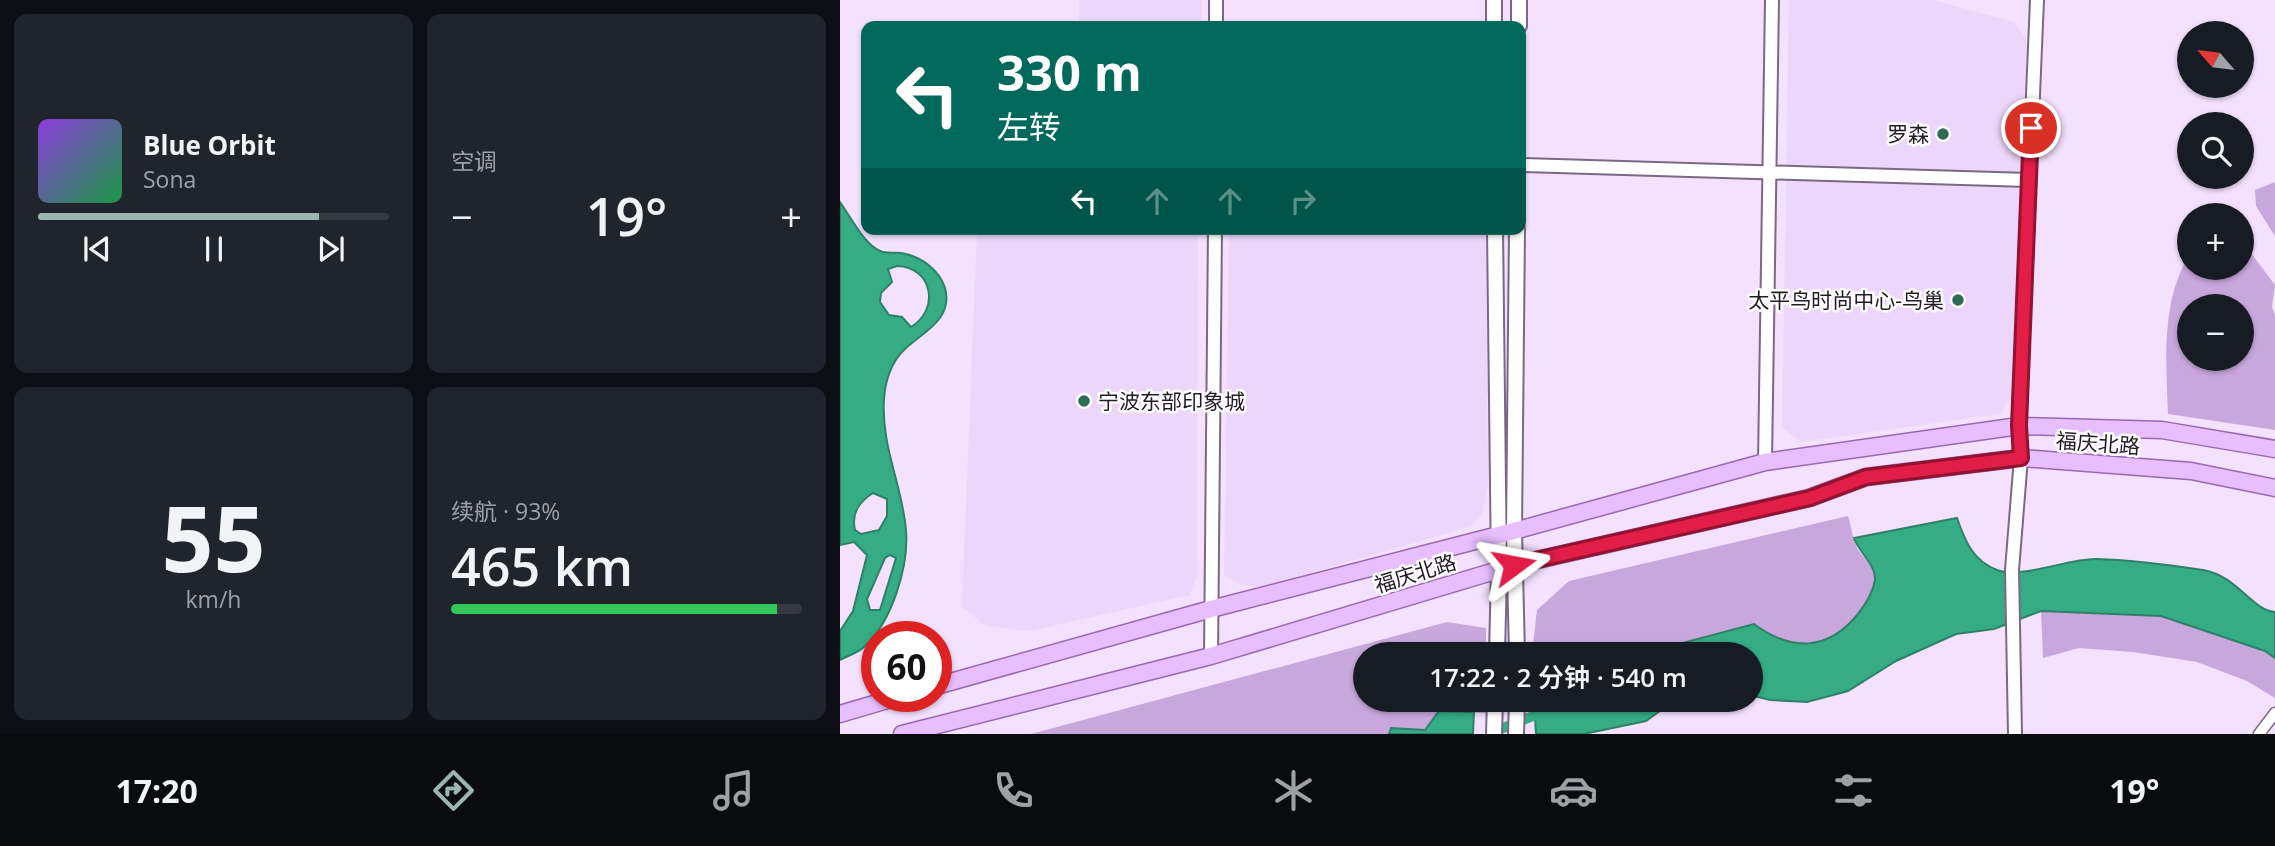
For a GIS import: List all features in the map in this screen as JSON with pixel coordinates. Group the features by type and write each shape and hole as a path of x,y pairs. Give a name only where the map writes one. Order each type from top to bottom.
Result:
{"main road":[{"path":"1494,0 1494,21"},
{"path":"1519,0 1519,21"},
{"path":"1495,235 1496,535 1507,567 1516,642"},
{"path":"1498,642 1514,531 1517,235"},
{"name":"福庆北路","path":"952,682 1211,609 1765,463 2019,426 2162,430 2275,449"},
{"name":"福庆北路","path":"902,734 1211,656 1507,567 1810,498 1866,477 2021,458 2191,471 2275,488"},
{"path":"840,714 861,708"},
{"path":"1494,734 1495,712"},
{"path":"1516,734 1517,712"}],"street":[{"path":"1216,0 1216,21"},
{"path":"1765,463 1772,0"},
{"path":"2015,734 2012,570 2021,458 2019,426 2037,0"},
{"path":"1526,165 2029,180"},
{"path":"1211,656 1215,235"},
{"path":"2259,734 2275,713"}],"shaded area":[{"path":"1079,0 1202,0 1201,21 1079,21"},
{"path":"1789,0 1933,0 2014,22 2027,41 2011,398 2000,414 1800,442 1782,427"},
{"path":"2275,182 2275,236 2256,206 2255,190"},
{"path":"840,202 861,235 874,247 882,252 915,257 933,269 942,281 947,299 945,309 934,325 896,360 886,386 886,433 906,530 905,560 897,593 884,621 861,621 861,650 840,660 840,631 853,611 867,555 854,542 840,545","holes":["897,266 909,268 925,281 929,300 920,320 911,327 902,317 889,315 880,302 881,293 892,282 888,269","873,493 887,499 887,516 879,530 861,534 855,530 857,508 868,496","890,555 896,558 880,610 870,610 867,599 885,558"]},
{"name":"宁波东部印象城","path":"977,235 1198,235 1197,574 1190,595 1030,631 986,626 962,607"},
{"path":"1229,235 1486,235 1488,484 1482,514 1469,527 1261,587 1241,585 1224,575"},
{"path":"2254,257 2275,285 2272,307 2275,315 2275,430 2168,414 2167,332 2178,280 2254,280"},
{"path":"1848,516 1857,548 1875,574 1869,598 1858,614 1834,635 1822,641 1796,643 1768,633 1754,624 1686,642 1533,642 1537,610 1569,581"},
{"path":"1957,518 1976,556 1997,570 2020,572 2097,559 2124,560 2215,573 2266,610 2275,612 2275,658 2265,651 2161,616 2041,611 1994,629 1956,634 1896,661 1848,691 1807,702 1763,698 1763,642 1686,642 1754,624 1768,633 1796,643 1822,641 1834,635 1858,614 1874,585 1873,569 1854,538"},
{"path":"2041,611 2161,616 2265,651 2275,658 2275,698 2247,681 2197,662 2133,652 2079,648 2043,658"},
{"path":"1447,622 1486,628 1486,642 1373,642"},
{"path":"1353,647 1353,712 1438,712 1425,730 1391,728 1389,734 1031,734"},
{"path":"1438,712 1474,712 1473,734 1389,734 1391,728 1425,730"},
{"path":"1535,712 1658,712 1646,721 1584,734 1536,734"}],"waterway":[{"path":"1491,733 1543,712"}],"place":[{"name":"罗森","path":"1943,134"},
{"name":"太平鸟时尚中心-鸟巢","path":"1958,300"},
{"name":"宁波东部印象城","path":"1084,401"}],"route":[{"path":"1514,565 1810,498 1866,477 2021,458 2019,426 2031,128"}]}
